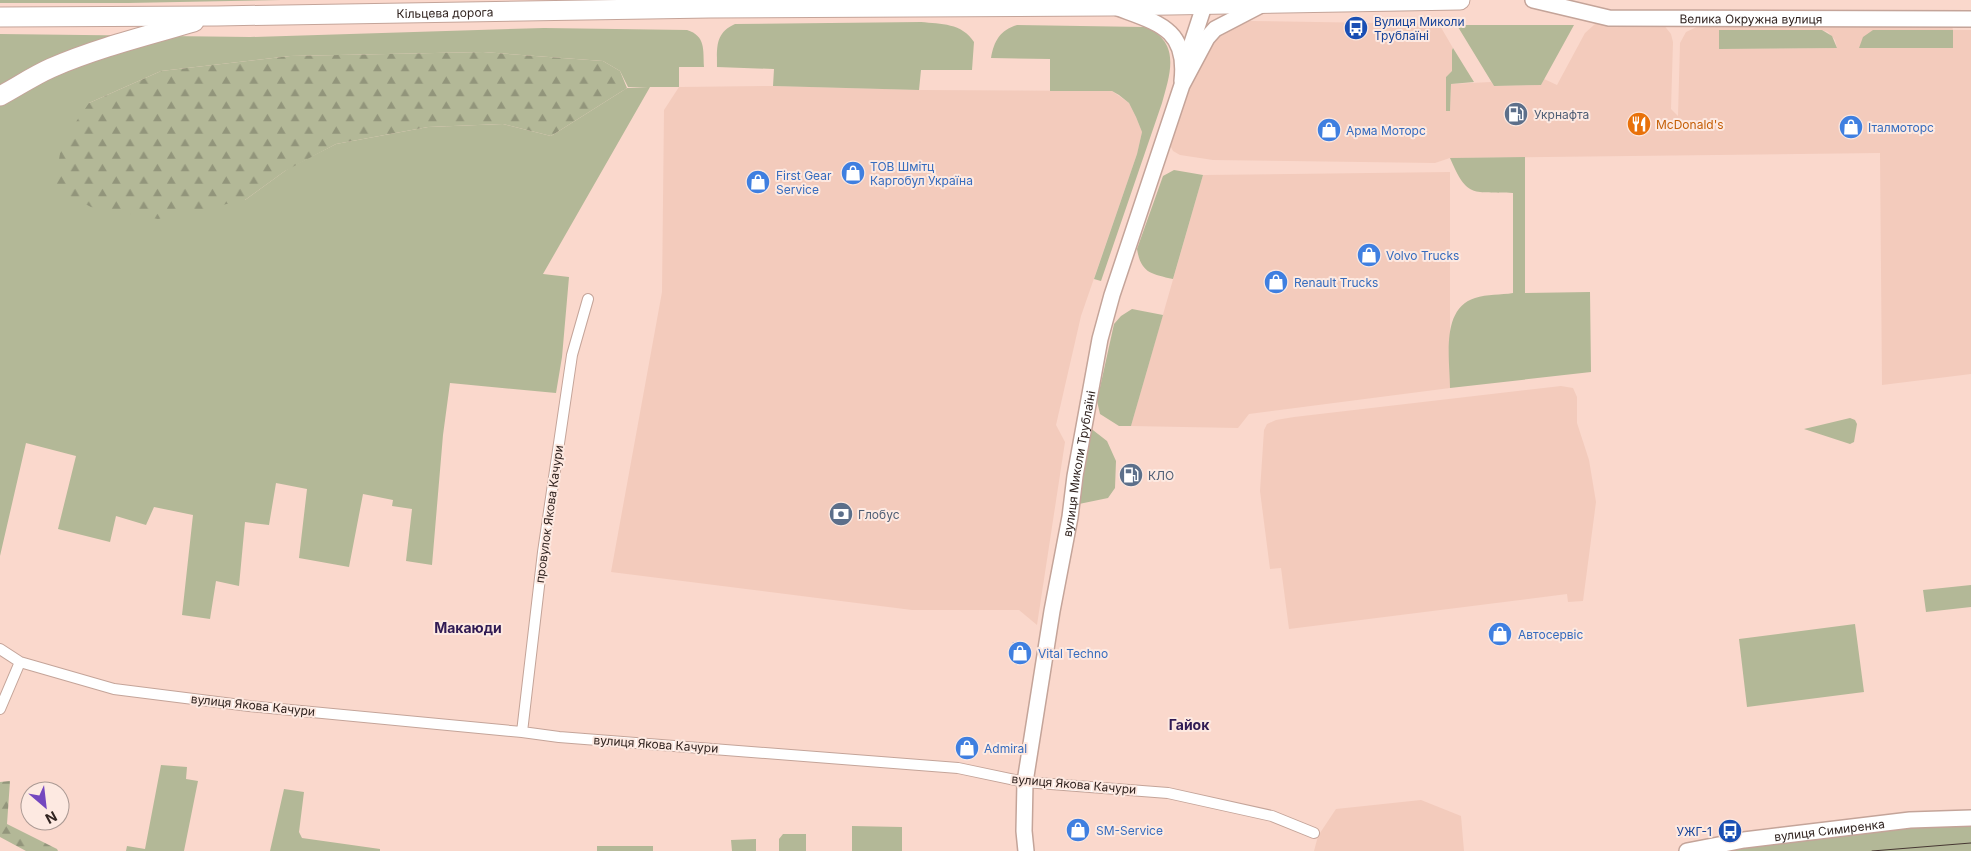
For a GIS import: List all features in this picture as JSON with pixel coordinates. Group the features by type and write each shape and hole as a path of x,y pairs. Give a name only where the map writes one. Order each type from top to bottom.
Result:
{"highway":[{"name":"Кільцева дорога","path":"0,17 217,16 710,8 1112,6 1205,2 1264,4 1460,0"},
{"path":"0,96 33,77 73,60 126,41 217,16"}],"main road":[{"name":"Велика Окружна вулиця","path":"1533,0 1609,18 1971,19"},
{"path":"1184,69 1205,2"},
{"name":"вулиця Миколи Трублаїні","path":"1026,851 1024,831 1025,782 1052,611 1070,517 1074,476 1100,339 1115,286 1182,84 1211,33 1227,22 1264,4"},
{"name":"вулиця Миколи Трублаїні","path":"1112,6 1161,24 1170,32 1181,50 1184,69 1182,84"},
{"name":"вулиця Симиренка","path":"1687,851 1744,840 1910,820 1971,818"}],"street":[{"name":"провулок Якова Качури","path":"522,732 543,552 572,355 588,299"},
{"name":"вулиця Якова Качури","path":"0,649 20,662 114,689 249,706 559,737 958,768 1025,782 1168,792 1272,816 1314,833"},
{"path":"0,709 20,662"}],"shaded area":[{"path":"1250,21 1439,24 1453,48 1452,72 1446,77 1450,111 1451,84 1491,82 1494,86 1541,85 1544,79 1557,85 1585,33 1595,24 1604,21 1663,24 1671,34 1673,42 1671,109 1678,116 1680,43 1686,32 1701,25 1952,26 1953,30 1971,30 1971,374 1882,385 1880,153 1450,158 1435,163 1213,160 1180,155 1173,151 1170,145 1174,127 1201,53 1209,42 1234,25","holes":["1719,30 1822,30 1828,32 1835,40 1837,48 1719,49"]},
{"path":"773,86 919,90 1112,91 1129,103 1136,117 1142,132 1137,154 1081,316 1056,425 1065,442 1037,625 1019,610 912,610 611,572 662,292 664,110 679,87"},
{"path":"1450,172 1450,388 1249,414 1238,428 1131,426 1203,175"},
{"path":"1561,386 1573,388 1577,397 1577,423 1589,460 1596,502 1583,601 1568,602 1567,594 1289,629 1281,568 1270,569 1260,491 1264,430 1267,424 1276,420 1294,417"},
{"path":"1421,800 1461,816 1464,851 1314,851 1318,836 1336,809"}],"green space":[{"path":"0,0 282,0 0,3"},
{"path":"921,22 943,24 957,28 969,36 974,42 972,70 921,70 919,90 773,86 774,69 717,67 718,41 728,28 735,24"},
{"path":"1017,25 1144,27 1156,33 1169,50 1170,70 1162,103 1101,281 1094,279 1137,154 1142,132 1129,103 1112,91 1050,91 1050,59 991,58 996,41 1002,33"},
{"path":"1465,25 1574,25 1541,85 1494,86 1458,27"},
{"path":"544,28 687,30 698,36 702,44 704,67 679,67 679,87 650,87 543,274 569,277 562,357 556,393 450,383 443,435 432,565 406,561 412,509 392,506 393,500 363,494 349,567 299,558 307,489 276,483 269,525 245,522 239,586 216,581 210,619 182,615 193,515 154,507 146,525 116,516 110,542 58,529 76,456 26,443 0,556 0,34 250,37","holes":["483,52 603,61 620,71 628,87 648,87 627,88 551,136 503,124 428,127 336,144 289,168 245,200 89,103 161,71 290,56"]},
{"path":"1719,30 1822,30 1832,36 1837,48 1719,49"},
{"path":"1873,30 1953,30 1953,48 1859,48 1863,37"},
{"path":"1453,48 1474,82 1451,84 1450,111 1446,111 1446,77 1452,71"},
{"path":"483,52 603,61 620,71 627,88 551,136 503,124 428,127 336,144 285,171 245,200 158,219 91,207 54,188 62,142 89,103 161,71 290,56"},
{"path":"1525,157 1525,293 1590,292 1591,372 1450,388 1449,337 1456,313 1464,304 1475,298 1513,293 1513,193 1473,191 1462,181 1450,158"},
{"path":"1174,170 1203,175 1173,279 1153,274 1144,268 1137,249 1163,176"},
{"path":"1132,309 1163,315 1131,426 1119,426 1100,414 1097,401 1114,324 1121,316"},
{"path":"1850,418 1855,420 1857,424 1854,442 1850,444 1804,429"},
{"path":"1089,427 1107,441 1116,461 1115,488 1108,498 1079,504"},
{"path":"1971,585 1971,607 1926,612 1923,590"},
{"path":"1855,624 1864,692 1747,707 1739,639"},
{"path":"161,765 187,767 186,779 198,781 184,851 126,851 127,846 145,849"},
{"path":"10,781 7,824 58,851 26,851 0,837 0,782"},
{"path":"284,789 304,792 299,832 302,838 380,849 380,851 270,851"},
{"path":"1971,823 1971,851 1723,851 1847,834"},
{"path":"852,826 902,827 902,851 852,851"},
{"path":"783,834 806,834 806,851 779,851 779,839"},
{"path":"756,839 756,851 732,851 731,840"},
{"path":"597,846 653,846 653,851 597,851"}],"tram line":[{"path":"1872,851 1971,843"}],"place":[{"name":"Вулиця Миколи Трублаїні","path":"1356,28"},
{"name":"Укрнафта","path":"1516,114"},
{"name":"McDonald's","path":"1639,124"},
{"name":"Італмоторс","path":"1851,127"},
{"name":"Арма Моторс","path":"1329,130"},
{"name":"ТОВ Шмітц Каргобул Україна","path":"853,173"},
{"name":"First Gear Service","path":"758,182"},
{"name":"Volvo Trucks","path":"1369,255"},
{"name":"Renault Trucks","path":"1276,282"},
{"name":"КЛО","path":"1131,475"},
{"name":"Глобус","path":"841,514"},
{"name":"Автосервіс","path":"1500,634"},
{"name":"Vital Techno","path":"1020,653"},
{"name":"Admiral","path":"967,748"},
{"name":"SM-Service","path":"1078,830"},
{"name":"УЖГ-1","path":"1730,831"}],"district":[{"name":"Макаюди","path":"468,627"},
{"name":"Гайок","path":"1189,724"}]}
